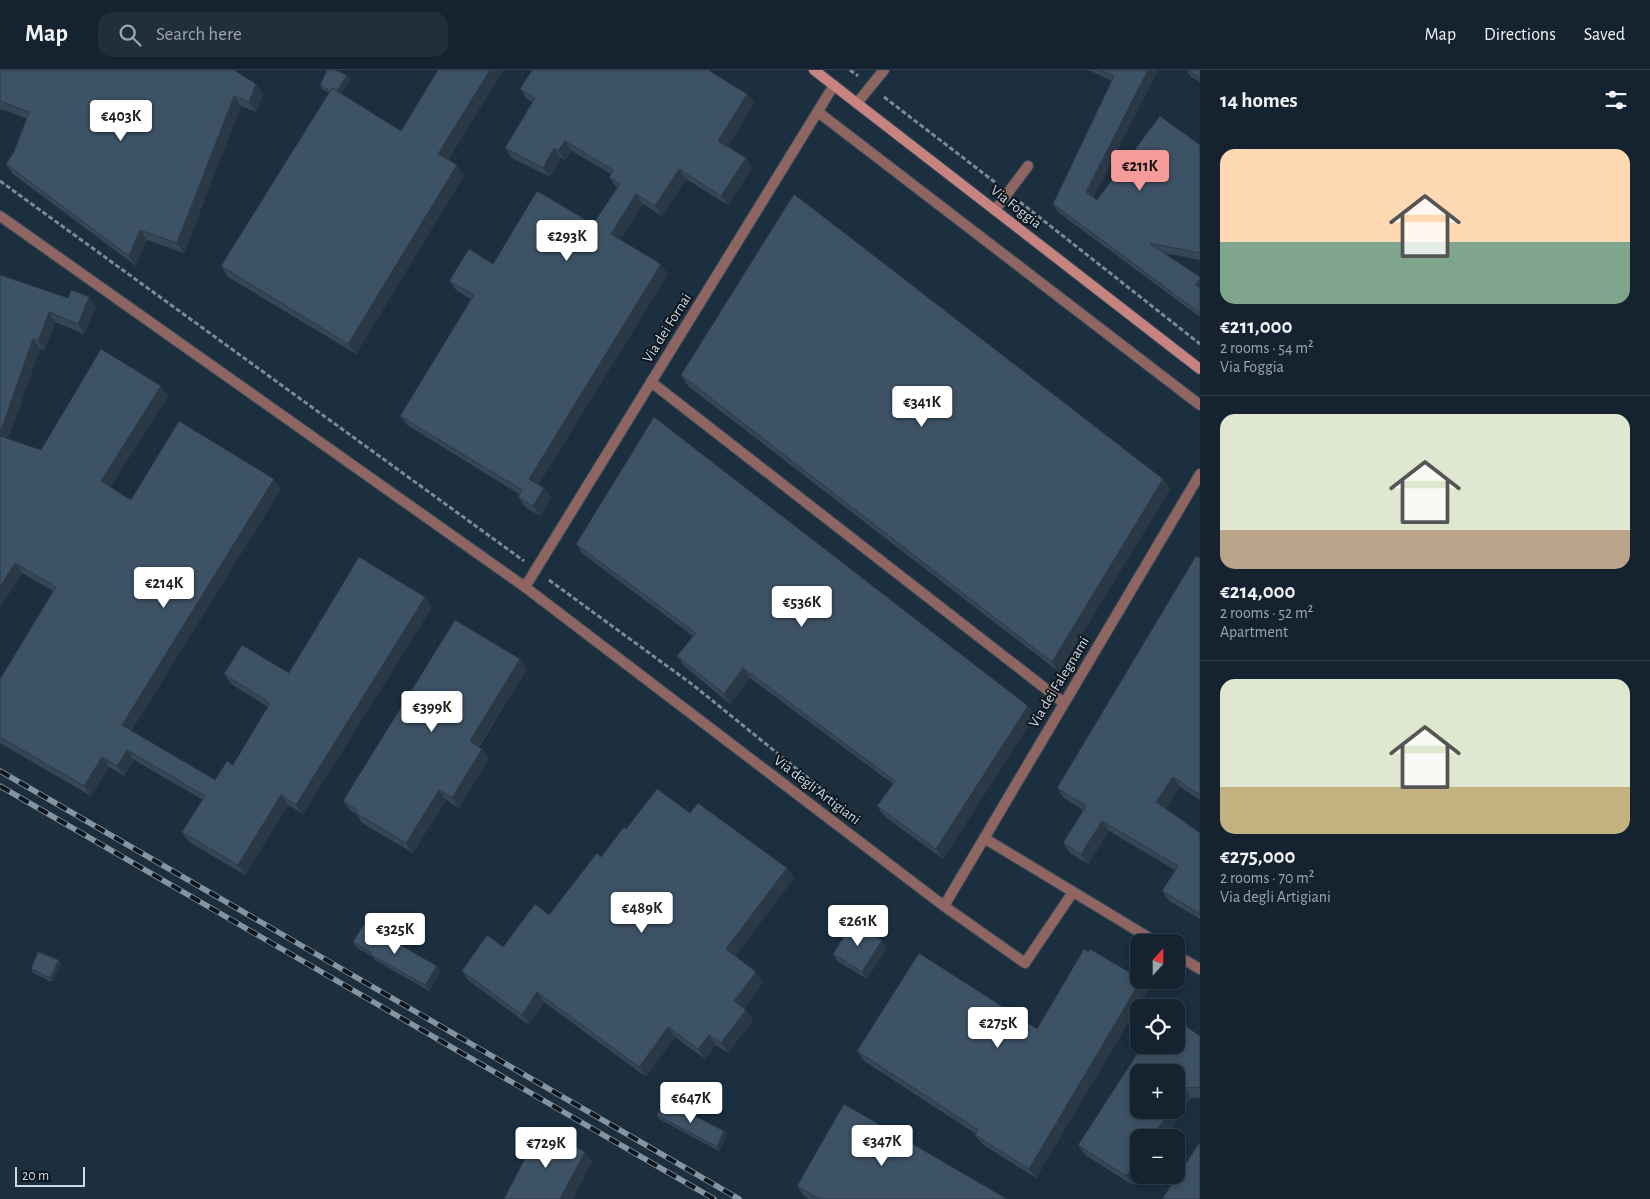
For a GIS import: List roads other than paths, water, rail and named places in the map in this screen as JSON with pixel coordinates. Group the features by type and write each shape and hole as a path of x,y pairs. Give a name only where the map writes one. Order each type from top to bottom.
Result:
{"main road":[{"name":"Via Foggia","path":"814,70 1200,369"}],"street":[{"path":"857,103 884,70"},
{"name":"Via dei Fornai","path":"525,587 834,86"},
{"path":"818,112 1200,405"},
{"path":"995,210 1028,166"},
{"name":"Via degli Artigiani","path":"0,216 525,587 944,906 1026,963 1072,892"},
{"path":"651,382 1064,703"},
{"name":"Via dei Falegnami","path":"944,906 1200,474"},
{"path":"984,838 1143,934"},
{"path":"1185,960 1200,969"}],"railway":[{"path":"0,771 739,1199"},
{"path":"0,786 714,1199"}]}
